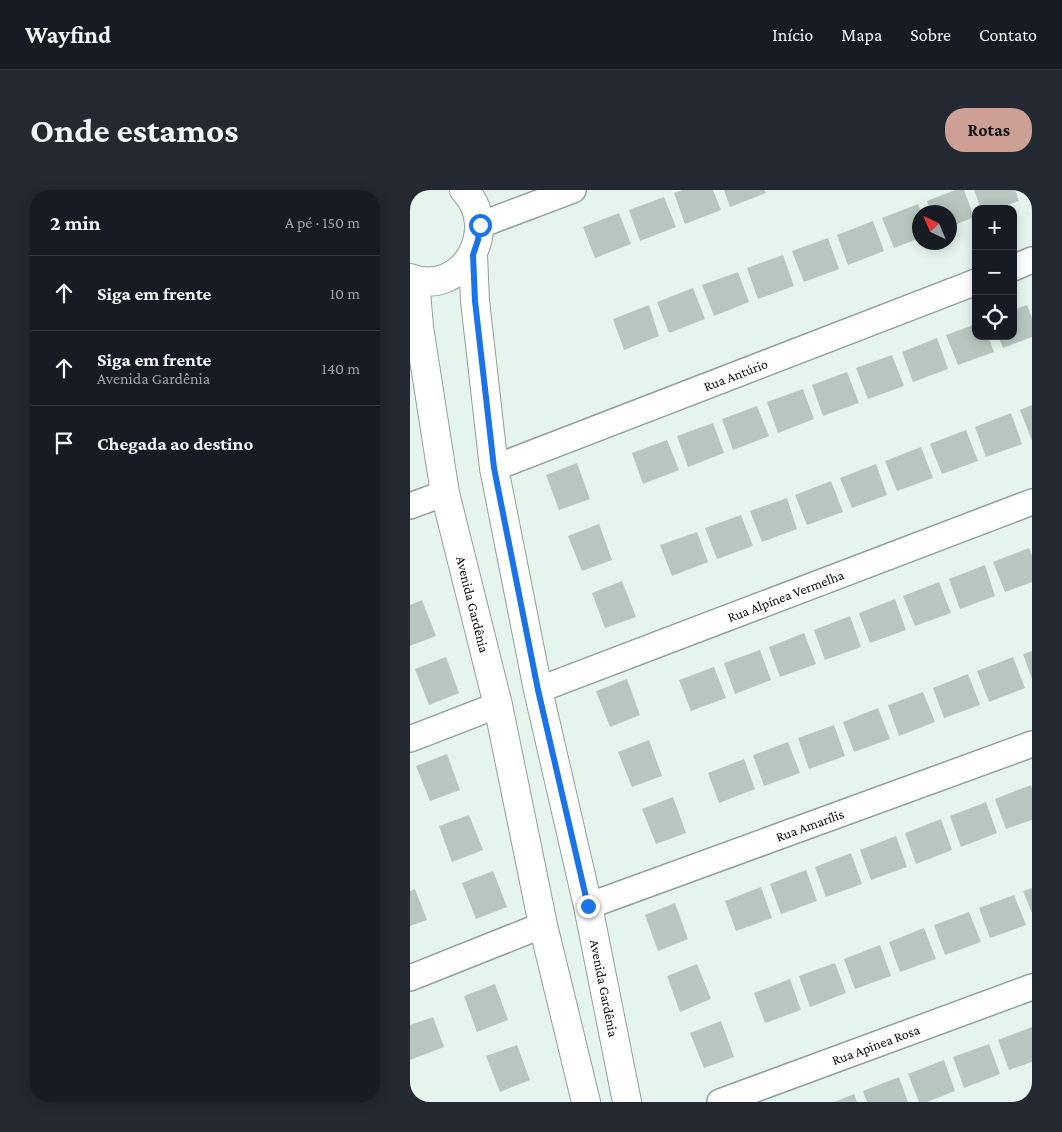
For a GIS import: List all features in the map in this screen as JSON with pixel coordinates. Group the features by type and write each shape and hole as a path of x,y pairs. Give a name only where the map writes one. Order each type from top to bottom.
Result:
{"street":[{"path":"464,190 477,210 480,225 574,190"},
{"name":"Avenida Gardênia","path":"480,225 473,255 475,301 494,468 538,690 588,906 627,1102"},
{"path":"413,279 432,281 448,276 462,268 473,255"},
{"path":"1017,266 1032,260"},
{"name":"Avenida Gardênia","path":"413,279 445,493 498,705 544,925 586,1102"},
{"name":"Rua Antúrio","path":"494,468 972,284"},
{"path":"410,506 445,493"},
{"name":"Rua Alpínea Vermelha","path":"538,690 1032,502"},
{"path":"410,739 498,705"},
{"name":"Rua Amarílis","path":"588,906 1032,744"},
{"path":"410,978 544,925"},
{"name":"Rua Apinea Rosa","path":"720,1102 1032,987"}],"building":[{"path":"682,190 713,190 721,210 685,224 674,193"},
{"path":"724,190 764,190 766,193 730,207"},
{"path":"955,190 964,190 972,212 972,218 957,224 957,205 928,205 927,201"},
{"path":"974,190 1015,190 1019,201 1008,205 980,205"},
{"path":"1025,190 1032,190 1032,196 1028,197"},
{"path":"664,197 676,227 640,241 629,210"},
{"path":"912,206 912,241 894,248 882,218"},
{"path":"619,213 631,244 595,258 583,227"},
{"path":"873,221 884,251 848,265 837,235"},
{"path":"828,238 839,269 804,282 792,251"},
{"path":"783,255 794,286 758,299 747,268"},
{"path":"738,272 749,302 714,316 702,285"},
{"path":"693,288 705,319 669,333 657,302"},
{"path":"649,305 659,336 624,350 613,319"},
{"path":"1027,305 1032,318 1032,337 1003,348 1000,340 1017,340 1017,309"},
{"path":"972,325 972,340 990,340 994,352 958,365 946,335"},
{"path":"937,338 948,369 913,382 902,352"},
{"path":"892,355 904,386 868,399 856,368"},
{"path":"847,372 859,403 823,416 812,385"},
{"path":"803,389 814,419 778,433 767,402"},
{"path":"1032,405 1032,441 1020,410"},
{"path":"757,406 769,436 733,450 722,419"},
{"path":"1011,413 1022,444 986,457 975,427"},
{"path":"713,423 724,453 688,467 677,436"},
{"path":"966,430 978,461 942,474 930,444"},
{"path":"667,440 679,470 643,484 632,453"},
{"path":"921,447 933,478 897,491 885,461"},
{"path":"577,463 590,499 559,510 546,475"},
{"path":"876,464 887,495 852,508 840,478"},
{"path":"831,481 843,512 807,525 795,495"},
{"path":"787,498 797,529 762,542 750,511"},
{"path":"741,515 753,546 717,559 705,528"},
{"path":"599,524 612,560 582,571 568,536"},
{"path":"697,532 708,562 672,576 660,545"},
{"path":"1029,548 1032,555 1032,582 1005,592 993,562"},
{"path":"985,565 995,596 960,609 949,579"},
{"path":"622,581 636,617 605,628 592,593"},
{"path":"939,582 951,613 915,626 903,596"},
{"path":"895,599 906,630 870,643 859,613"},
{"path":"422,600 436,636 410,646 410,605"},
{"path":"850,616 861,647 825,660 814,630"},
{"path":"804,633 816,664 780,677 769,647"},
{"path":"760,650 771,680 735,694 724,663"},
{"path":"1032,651 1032,679 1023,654"},
{"path":"446,657 459,693 429,705 415,669"},
{"path":"1013,657 1025,688 989,702 977,671"},
{"path":"714,667 726,698 691,711 679,680"},
{"path":"968,674 980,705 944,718 933,688"},
{"path":"627,679 640,715 610,727 596,691"},
{"path":"923,692 935,722 899,736 888,705"},
{"path":"878,708 890,739 854,752 843,722"},
{"path":"834,725 845,756 809,769 798,738"},
{"path":"649,740 662,776 632,787 618,752"},
{"path":"788,742 800,773 764,786 753,755"},
{"path":"447,754 460,790 430,801 416,766"},
{"path":"744,759 755,789 719,803 708,773"},
{"path":"1031,785 1032,820 1006,829 995,799"},
{"path":"673,797 686,833 656,844 642,809"},
{"path":"986,802 997,833 961,847 950,816"},
{"path":"469,815 483,850 452,862 439,826"},
{"path":"941,819 952,850 916,864 905,833"},
{"path":"896,836 907,867 871,880 860,850"},
{"path":"851,853 862,884 826,897 815,867"},
{"path":"806,870 817,901 781,914 770,884"},
{"path":"493,871 507,907 476,919 462,883"},
{"path":"761,887 772,918 736,931 725,901"},
{"path":"1032,888 1032,913 1023,891"},
{"path":"415,889 427,920 410,926 410,891"},
{"path":"1014,895 1026,925 990,938 979,908"},
{"path":"675,903 688,939 658,951 645,915"},
{"path":"969,912 981,942 945,955 934,925"},
{"path":"924,928 936,959 900,972 889,942"},
{"path":"880,945 891,976 855,989 844,959"},
{"path":"835,963 846,993 810,1007 799,976"},
{"path":"697,964 711,999 680,1012 667,976"},
{"path":"790,979 801,1010 765,1023 754,993"},
{"path":"495,984 508,1020 477,1032 464,996"},
{"path":"433,1017 444,1047 410,1060 410,1025"},
{"path":"721,1021 734,1057 704,1068 690,1033"},
{"path":"1032,1027 1032,1062 1009,1070 998,1040"},
{"path":"989,1044 1000,1074 964,1088 953,1057"},
{"path":"517,1045 530,1080 500,1092 486,1056"},
{"path":"944,1060 955,1091 927,1102 919,1102 908,1074"},
{"path":"899,1077 908,1102 867,1102 863,1091"},
{"path":"854,1094 857,1102 834,1102"}],"route":[{"path":"480,225 473,255 475,301 494,468 538,690 588,906"}]}
